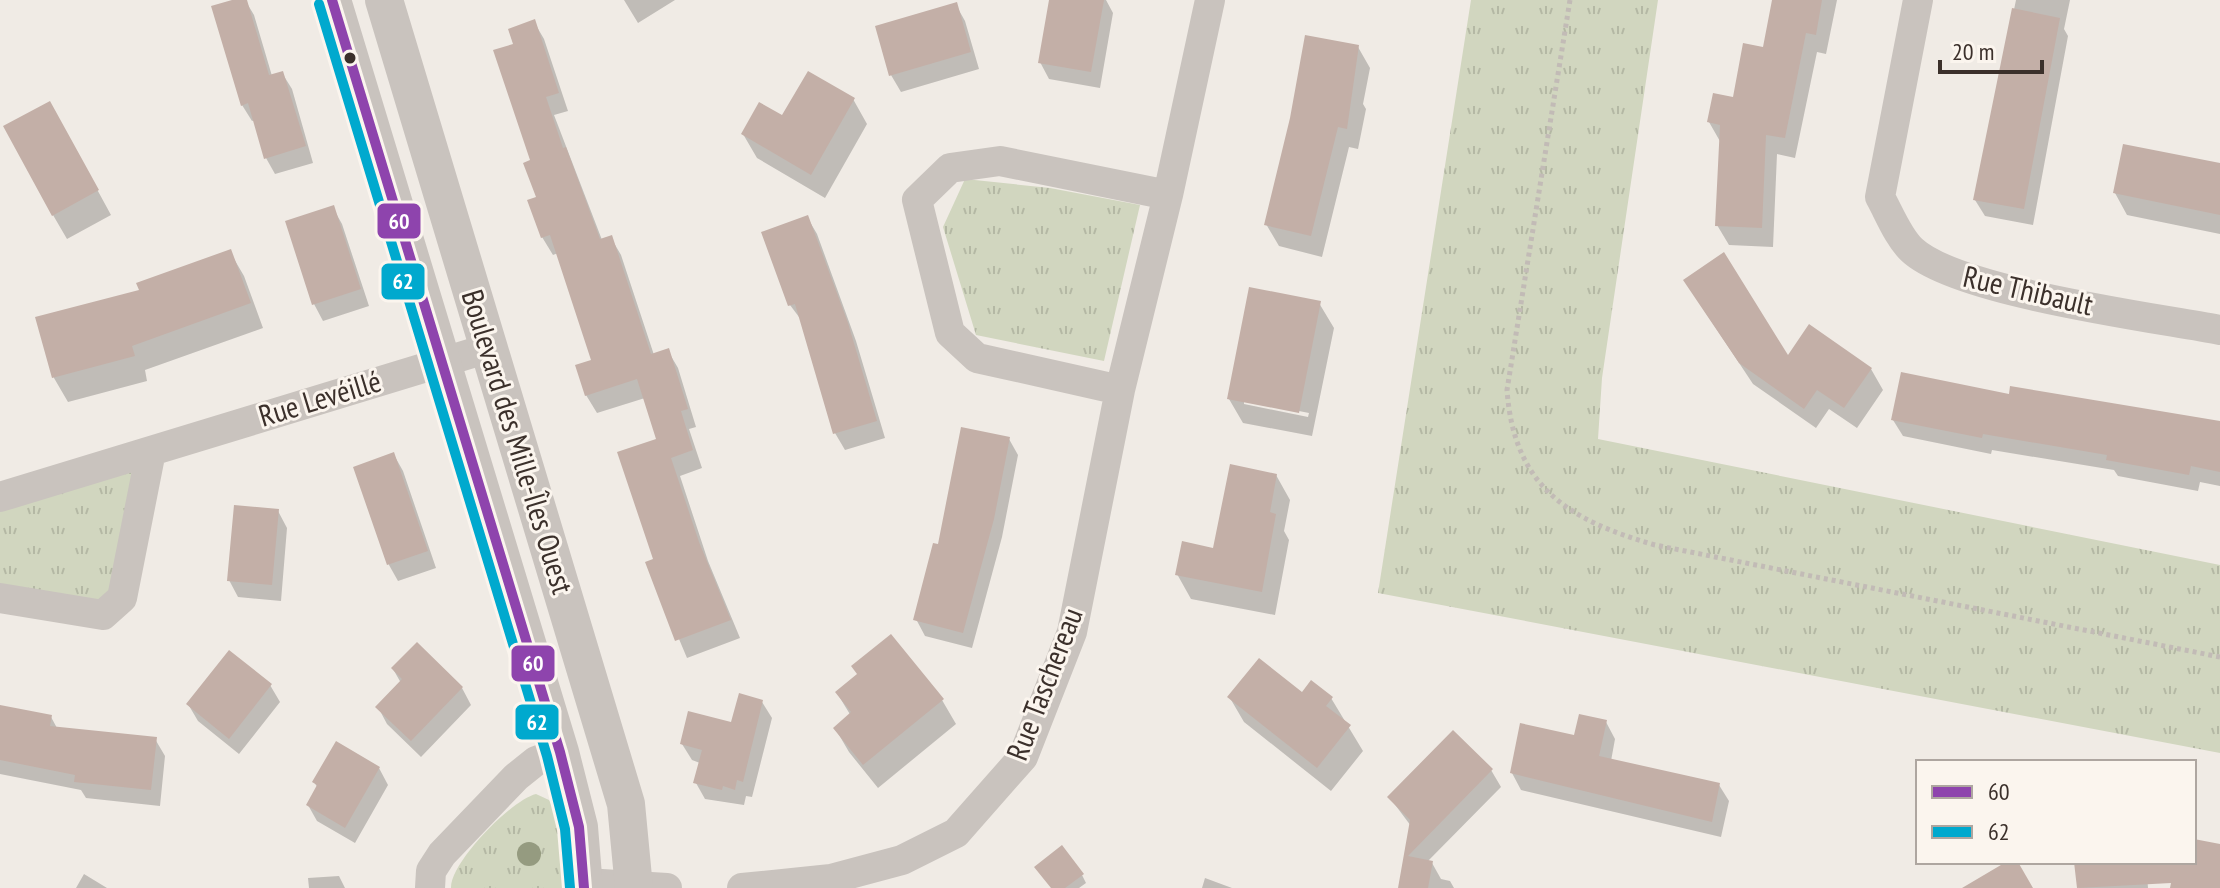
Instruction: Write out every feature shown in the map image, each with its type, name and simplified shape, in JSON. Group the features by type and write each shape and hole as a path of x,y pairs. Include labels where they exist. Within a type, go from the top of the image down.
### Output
{"street":[{"name":"Boulevard des Mille-Îles Ouest","path":"332,0 560,752 579,827 584,885"},
{"name":"Boulevard des Mille-Îles Ouest","path":"384,0 626,804 645,887"},
{"name":"Rue Taschereau","path":"742,888 831,879 902,860 956,833 1023,757 1072,632 1120,390 1168,195 1210,0"},
{"name":"Rue Thibault","path":"1918,0 1880,197 1911,249 1949,273 2060,300 2220,330"},
{"path":"1120,390 977,358 950,333 917,200 950,168 1000,161 1168,195"},
{"name":"Rue Levéillé","path":"1,494 489,348"},
{"path":"0,598 103,615 122,598 151,451"},
{"path":"430,888 431,871 442,854 516,777 536,761 560,752"},
{"path":"584,885 645,887"}],"path":[{"path":"1570,0 1507,390 1509,412 1521,453 1550,496 1587,521 1655,545 2220,657"}],"green space":[{"path":"1471,0 1658,0 1602,378 1598,439 2220,565 2220,753 1378,593"},
{"path":"965,179 1050,188 1140,205 1104,361 976,335 943,227"},
{"path":"143,460 119,594 103,608 0,592 0,505"},
{"path":"536,794 549,800 558,821 564,854 564,888 451,888 460,864 484,834 512,808"}],"building":[{"path":"232,0 247,0 269,75 283,71 306,146 264,159 248,103 241,106 211,6"},
{"path":"1049,0 1104,0 1091,72 1038,63"},
{"path":"1772,0 1822,0 1816,35 1806,33 1785,138 1766,135 1762,228 1715,226 1720,125 1707,122 1713,93 1733,97 1743,43 1763,47"},
{"path":"957,2 971,52 889,76 875,26"},
{"path":"2012,8 2060,18 2024,209 1973,200"},
{"path":"535,19 559,93 546,97 563,148 566,147 600,239 612,235 651,354 669,348 688,409 681,411 693,450 671,458 699,542 731,620 675,641 645,562 653,559 617,452 656,439 637,379 585,396 575,365 591,360 550,235 541,238 527,200 536,197 523,163 530,160 493,50 513,44 508,29"},
{"path":"1305,35 1359,45 1347,129 1338,127 1311,236 1264,225 1290,118"},
{"path":"808,71 855,98 811,175 741,134 759,102 782,115"},
{"path":"50,101 99,190 52,216 3,126"},
{"path":"2123,144 2220,163 2220,215 2113,193"},
{"path":"334,205 361,289 312,305 285,221"},
{"path":"808,215 848,323 877,421 833,434 795,304 788,306 761,232"},
{"path":"231,249 251,303 132,346 135,356 52,378 35,317 139,290 136,283"},
{"path":"1724,252 1788,355 1809,324 1872,368 1844,408 1817,390 1804,409 1739,363 1683,280"},
{"path":"1249,287 1321,301 1299,413 1227,399"},
{"path":"1901,372 2009,394 2010,386 2220,421 2220,472 2191,466 2189,475 2106,460 2107,455 1983,434 1982,438 1891,420"},
{"path":"961,427 1010,437 994,519 963,633 913,620 933,543 938,544"},
{"path":"394,452 428,551 387,565 353,467"},
{"path":"1230,464 1277,474 1270,512 1276,514 1262,592 1175,575 1182,541 1213,548"},
{"path":"234,505 279,509 272,585 227,581"},
{"path":"891,634 944,699 863,765 833,728 851,712 835,692 857,674 851,666"},
{"path":"417,642 463,687 411,741 375,707 402,679 391,668"},
{"path":"229,650 272,684 229,739 186,704"},
{"path":"1259,658 1302,692 1311,680 1333,697 1326,706 1351,725 1317,768 1227,697"},
{"path":"739,693 763,700 743,782 737,780 735,790 693,783 702,750 680,744 688,711 731,722"},
{"path":"0,705 52,715 50,726 157,737 151,790 74,782 75,775 0,760"},
{"path":"1579,714 1607,720 1599,756 1720,783 1712,822 1510,773 1520,723 1574,735"},
{"path":"1453,730 1493,769 1408,856 1433,861 1428,888 1398,888 1410,820 1387,797"},
{"path":"336,741 380,767 345,828 306,805 317,785 312,782"},
{"path":"2196,839 2220,844 2220,888 2170,888 2171,883 2077,888 2074,864 2196,864"},
{"path":"1062,845 1084,874 1065,888 1051,888 1034,867"},
{"path":"2003,864 2019,864 2033,888 1962,888"}],"transit line":[{"name":"60","path":"332,0 560,752 579,827 584,888"},
{"name":"62","path":"319,4 547,756 565,829 570,888"}]}
